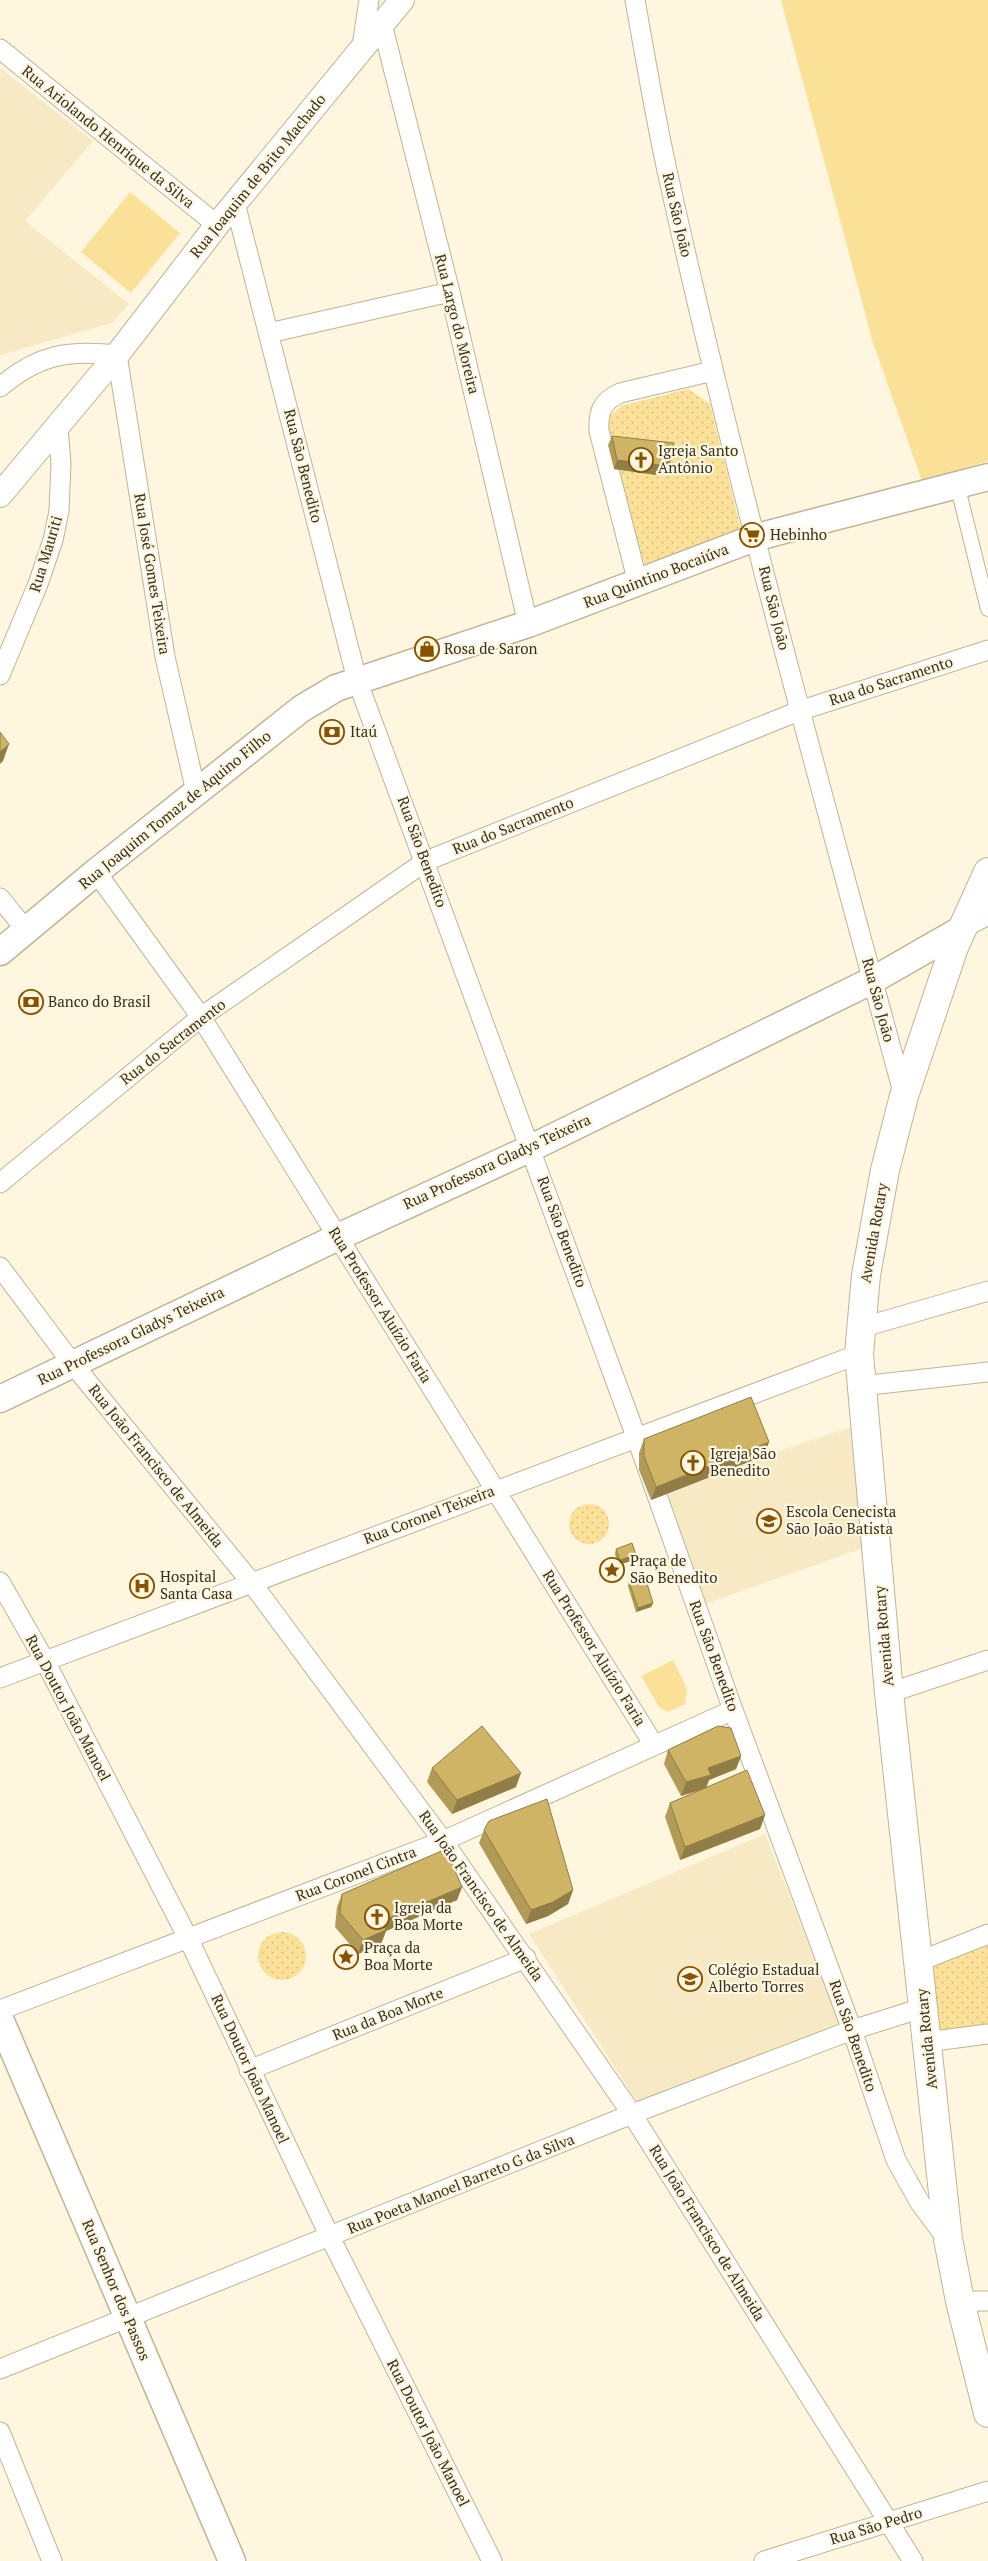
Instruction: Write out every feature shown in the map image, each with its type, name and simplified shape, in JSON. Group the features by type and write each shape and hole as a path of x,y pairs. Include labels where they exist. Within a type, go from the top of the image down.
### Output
{"main road":[{"name":"Rua Quintino Bocaiúva","path":"357,680 528,624 757,537 988,477"},
{"name":"Rua Joaquim Tomaz de Aquino Filho","path":"0,952 96,872 301,709 336,688 357,680"},
{"name":"Avenida Rotary","path":"988,872 962,928 922,1038 904,1096 885,1170 866,1275 860,1341 861,1386 889,1693 925,2007 948,2239 960,2301 988,2414"},
{"name":"Rua Professora Gladys Teixeira","path":"0,1399 338,1237 531,1148 873,980 962,928"},
{"name":"Rua Senhor dos Passos","path":"0,2019 232,2561"}],"street":[{"path":"362,46 369,0"},
{"name":"Rua Joaquim de Brito Machado","path":"0,495 117,355 217,225 362,46 402,0"},
{"name":"Rua São João","path":"634,0 669,180 713,371 757,537 799,711 904,1096"},
{"name":"Rua Largo do Moreira","path":"382,24 450,292 528,624"},
{"name":"Rua Ariolando Henrique da Silva","path":"0,49 217,225"},
{"name":"Rua São Benedito","path":"235,203 357,680 426,861 637,1439 733,1710 852,2030 896,2160 920,2203 948,2239"},
{"path":"269,333 450,292"},
{"path":"0,387 12,377 48,357 77,352 117,355"},
{"name":"Rua José Gomes Teixeira","path":"117,355 166,657 196,792"},
{"path":"638,583 599,431 598,416 608,398 620,393 713,371"},
{"name":"Rua Mauriti","path":"0,675 35,593 53,540 59,510 61,464 58,427"},
{"path":"957,484 988,609"},
{"name":"Rua do Sacramento","path":"0,1182 201,1017 426,861 799,711 988,650"},
{"name":"Rua Professor Aluízio Faria","path":"96,872 201,1017 654,1744"},
{"path":"0,898 26,930"},
{"name":"Rua Professora Gladys Teixeira","path":"962,928 988,915"},
{"name":"Rua João Francisco de Almeida","path":"0,1267 72,1363 251,1582 443,1841 526,1958 632,2114 888,2523 914,2561"},
{"name":"Rua Coronel Teixeira","path":"0,1678 495,1490 637,1439 860,1341 988,1291"},
{"path":"861,1386 988,1372"},
{"name":"Rua Doutor João Manoel","path":"0,1582 45,1661 188,1938 249,2070 330,2237 492,2561"},
{"path":"889,1693 988,1660"},
{"name":"Rua Coronel Cintra","path":"0,2010 443,1841 654,1744 733,1710"},
{"path":"920,1961 988,1934"},
{"name":"Rua da Boa Morte","path":"249,2070 526,1958"},
{"name":"Rua Poeta Manoel Barreto G da Silva","path":"0,2369 632,2114 852,2030 925,2007"},
{"path":"927,2042 988,2034"},
{"path":"960,2301 988,2301"},
{"path":"0,2432 52,2561"},
{"name":"Rua São Pedro","path":"764,2561 988,2491"}],"shaded area":[{"path":"781,0 988,0 988,461 922,481 873,343"},
{"path":"0,68 93,141 25,221 129,304 112,323 0,355"},
{"path":"130,192 180,233 131,293 81,252"},
{"path":"688,389 710,404 742,534 648,570 626,516 612,459 606,420 621,406"},
{"name":"Escola Cenecista São João Batista","path":"851,1427 863,1548 705,1604 668,1494 764,1456"},
{"path":"585,1504 593,1504 600,1507 606,1513 609,1524 606,1535 600,1541 593,1544 585,1544 578,1541 572,1535 569,1528 569,1520 572,1513 578,1507"},
{"path":"673,1660 687,1689 685,1704 668,1712 659,1707 641,1676"},
{"name":"Colégio Estadual Alberto Torres","path":"765,1834 840,2024 638,2103 529,1934"},
{"path":"277,1932 287,1932 296,1936 302,1942 305,1947 305,1965 296,1976 287,1980 277,1980 268,1976 262,1970 258,1961 258,1951 262,1942 268,1936"},
{"path":"988,1944 988,2033 929,2039 922,1969"}],"building":[{"path":"612,436 674,443 671,460 660,465 617,460"},
{"path":"0,732 9,744 0,752"},
{"name":"Igreja São Benedito","path":"751,1397 769,1442 656,1487 644,1456 644,1439"},
{"path":"632,1543 636,1555 620,1560 616,1549"},
{"path":"645,1577 653,1603 638,1608 629,1582"},
{"path":"482,1726 521,1773 457,1800 432,1768"},
{"path":"718,1726 731,1728 741,1756 708,1768 711,1775 686,1782 668,1750"},
{"path":"747,1770 765,1815 685,1847 670,1803"},
{"path":"547,1799 573,1890 553,1902 531,1910 484,1830 489,1821"},
{"name":"Igreja da Boa Morte","path":"446,1849 462,1887 382,1921 386,1930 363,1940 340,1913 342,1894"}],"place":[{"name":"Igreja Santo Antônio","path":"641,460"},
{"name":"Hebinho","path":"752,535"},
{"name":"Rosa de Saron","path":"427,649"},
{"name":"Itaú","path":"332,732"},
{"name":"Banco do Brasil","path":"31,1002"},
{"name":"Igreja São Benedito","path":"693,1463"},
{"name":"Escola Cenecista São João Batista","path":"769,1521"},
{"name":"Praça de São Benedito","path":"612,1570"},
{"name":"Hospital Santa Casa","path":"142,1586"},
{"name":"Igreja da Boa Morte","path":"377,1917"},
{"name":"Praça da Boa Morte","path":"346,1957"},
{"name":"Colégio Estadual Alberto Torres","path":"690,1979"}]}
